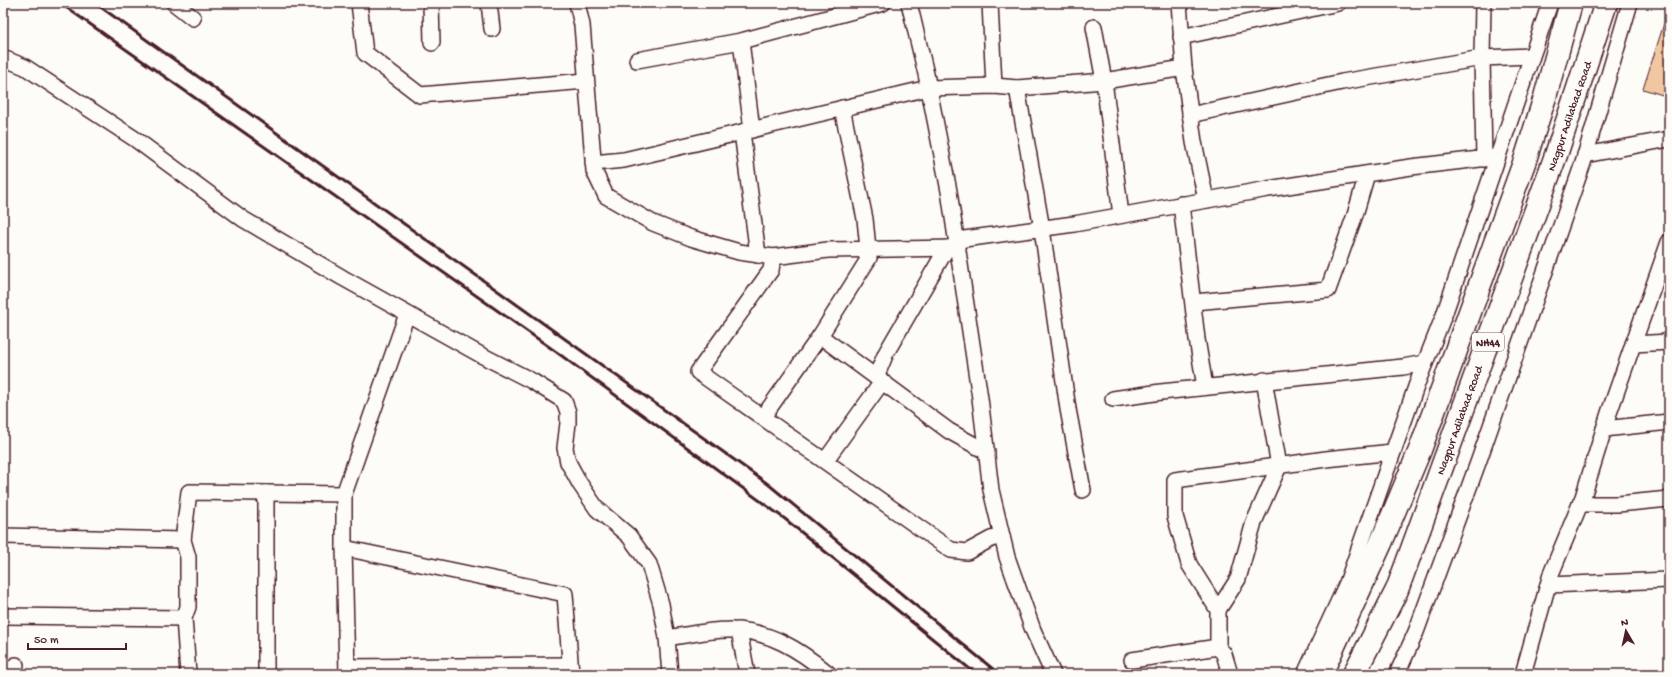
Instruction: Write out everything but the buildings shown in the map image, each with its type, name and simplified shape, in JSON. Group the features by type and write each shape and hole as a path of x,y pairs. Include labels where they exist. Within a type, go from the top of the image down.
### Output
{"highway":[{"name":"NH44","path":"1322,674 1381,543 1420,450 1525,160 1545,97 1571,3"},
{"name":"Nagpur Adilabad Road","path":"1354,674 1396,590 1556,155 1606,3"}],"street":[{"path":"174,3 193,18"},
{"path":"359,3 365,53 420,95 586,81"},
{"path":"431,3 432,43"},
{"path":"489,3 492,29"},
{"path":"577,3 582,25 594,171 606,196 653,223 690,238 739,252 773,258 828,250 954,245 1268,189 1367,174 1491,158"},
{"path":"637,60 741,41 883,3"},
{"path":"909,3 949,191 954,245 992,490 1007,557 1033,630 1052,674"},
{"path":"990,3 994,86"},
{"path":"1179,3 1184,68 1190,115 1206,200"},
{"path":"1181,37 1338,3"},
{"path":"1483,3 1482,58 1491,158"},
{"path":"1304,674 1347,583 1425,363 1444,315 1491,158 1550,3"},
{"path":"1397,674 1416,632 1474,475 1585,155 1630,3"},
{"path":"1094,27 1104,81 1121,216"},
{"path":"741,41 758,255"},
{"path":"1190,115 1342,82 1482,58 1531,56"},
{"path":"3,58 25,67 135,139 243,219 330,271 481,355 532,381 564,401 568,412 565,448 568,462 580,484 597,508 629,536 650,564 661,604 668,638 670,674"},
{"path":"593,163 624,160 928,88 994,86 1017,88 1104,81 1184,68"},
{"path":"1017,88 1042,229 1068,409 1083,490"},
{"path":"763,417 820,336 869,258 865,219 842,108"},
{"path":"1585,155 1669,139"},
{"path":"1194,302 1328,290 1355,215 1367,174"},
{"path":"1181,204 1205,387"},
{"path":"1523,674 1548,585 1580,504 1604,429 1669,242"},
{"path":"825,461 879,380 897,334 954,245"},
{"path":"773,258 771,270 698,372 951,550 967,552 991,539 1002,536"},
{"path":"344,548 565,594 570,669 347,670 344,548 344,494 407,314"},
{"path":"820,336 949,431 987,452"},
{"path":"1633,344 1669,342"},
{"path":"1113,399 1264,380 1380,370 1425,363"},
{"path":"1218,610 1238,579 1254,522 1279,466 1264,380"},
{"path":"1604,429 1669,422"},
{"path":"1230,674 1224,654 1218,647 1218,610 1189,564 1175,516 1175,480 1393,452"},
{"path":"188,674 184,618 188,607 188,557 183,540 189,492 344,494"},
{"path":"266,493 266,674"},
{"path":"1580,504 1618,504 1669,499"},
{"path":"3,536 183,540"},
{"path":"1548,585 1669,580"},
{"path":"3,616 184,618"},
{"path":"668,638 728,630 753,631 778,639 829,674"},
{"path":"739,630 747,674"},
{"path":"1132,660 1218,647"}],"railway":[{"path":"60,3 555,351 785,519 976,674"},
{"path":"95,3 768,484 999,674"}]}
